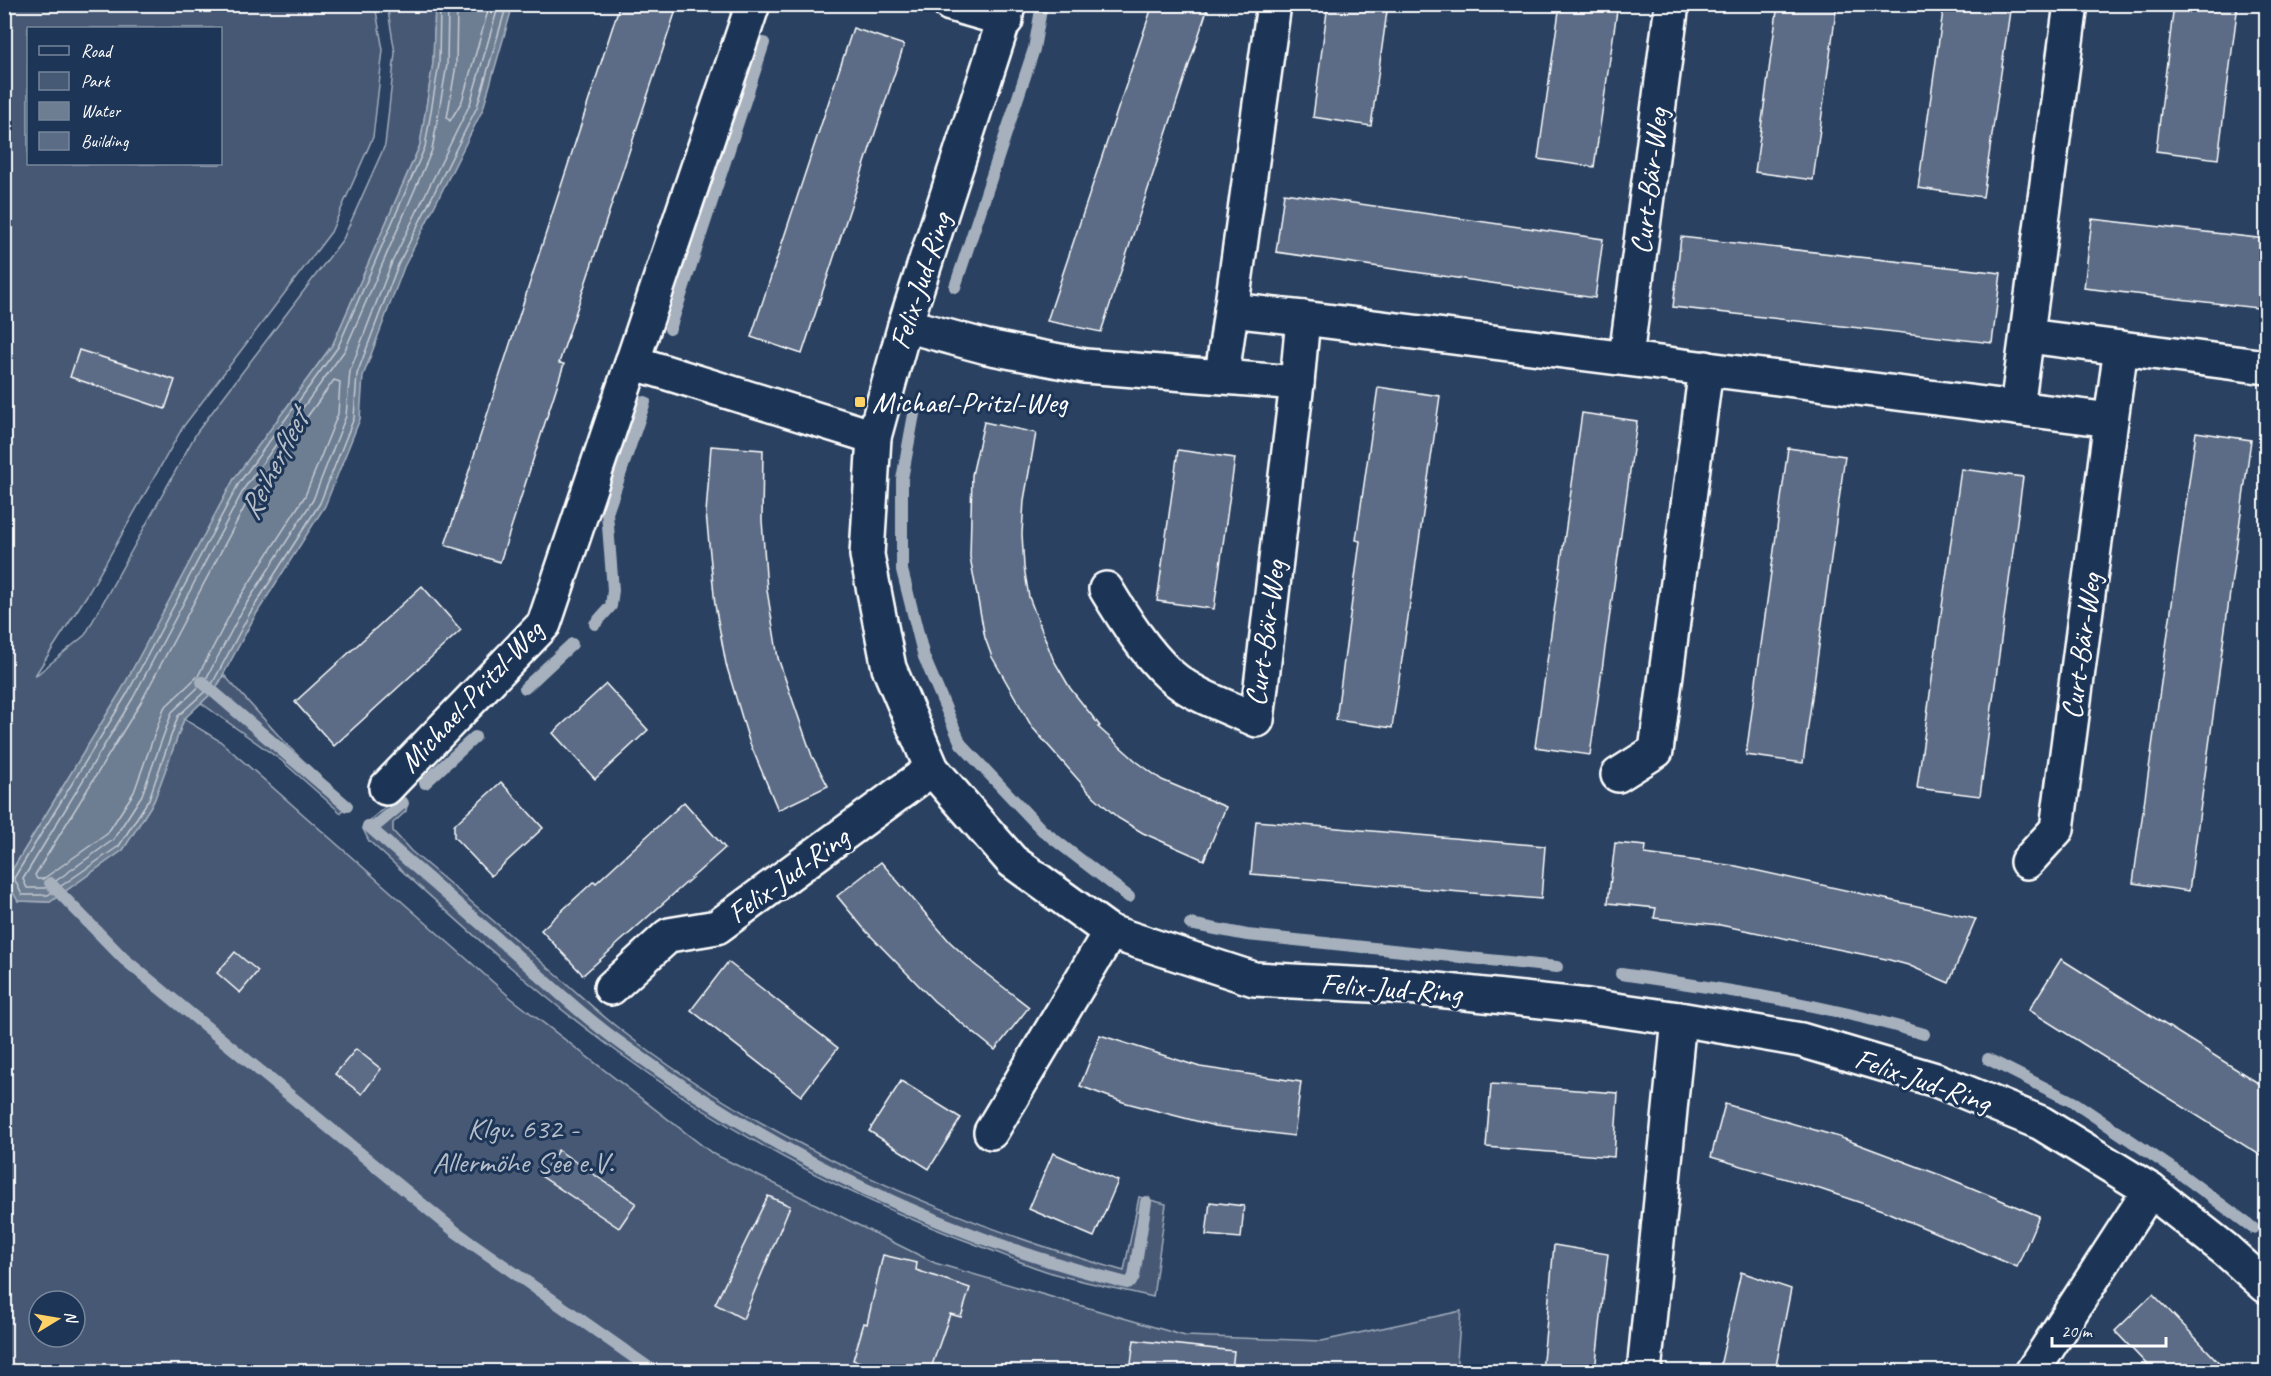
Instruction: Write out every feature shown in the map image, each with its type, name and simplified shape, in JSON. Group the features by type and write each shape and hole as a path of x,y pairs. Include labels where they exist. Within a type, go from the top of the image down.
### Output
{"street":[{"name":"Michael-Pritzl-Weg","path":"386,788 544,624 753,4"},
{"path":"950,4 1007,12"},
{"path":"1222,375 1274,4"},
{"name":"Curt-Bär-Weg","path":"1626,357 1672,4"},
{"path":"2017,408 2071,4"},
{"name":"Felix-Jud-Ring","path":"1007,12 905,325 873,436 867,555 889,668 932,769 1012,861 1110,932 1254,979 1409,987 1588,1006 1801,1040 1936,1080 2041,1123 2150,1190 2226,1250 2266,1286"},
{"path":"1231,310 1626,357 2111,420"},
{"name":"Curt-Bär-Weg","path":"1106,589 1123,618 1171,675 1206,698 1257,720 1303,318"},
{"path":"905,325 987,347 1085,366 1222,375 1297,383"},
{"path":"2028,336 2266,367"},
{"name":"Curt-Bär-Weg","path":"2027,862 2057,829 2121,348"},
{"path":"632,362 873,436"},
{"path":"1618,775 1656,752 1706,368"},
{"name":"Felix-Jud-Ring","path":"611,988 669,935 717,927 932,769"},
{"path":"991,1132 1110,932"},
{"path":"1644,1371 1679,1020"},
{"path":"2032,1371 2150,1190"}],"green space":[{"name":"Klgv. 632 - Allermöhe See e.V.","path":"5,4 375,5 383,50 373,137 331,232 183,427 89,592 34,677 85,635 197,432 343,239 385,145 395,53 387,5 435,5 433,63 420,145 333,344 234,479 121,691 6,880 18,901 50,902 123,850 154,801 184,719 220,741 511,998 712,1153 935,1263 1185,1336 1322,1341 1461,1311 1456,1372 5,1372"},
{"path":"224,675 289,747 348,803 341,813 282,761 201,703 215,690"},
{"path":"397,797 402,797 407,805 406,811 393,823 393,831 411,851 617,1027 672,1067 731,1105 794,1140 859,1173 925,1202 992,1228 1124,1271 1139,1197 1166,1204 1153,1297 1042,1270 932,1228 838,1186 793,1162 704,1111 661,1083 586,1029 522,977 369,841 362,827"}],"water":[{"name":"Reiherfleet","path":"435,5 513,5 483,109 404,267 363,376 360,419 325,506 255,616 215,690 184,719 154,801 123,850 50,902 18,901 6,880 121,691 234,479 333,344 420,145 433,63"}],"building":[{"path":"620,4 678,4 559,363 564,364 500,562 445,545"},
{"path":"1153,4 1209,4 1101,332 1047,321"},
{"path":"1328,4 1388,4 1371,126 1313,117"},
{"path":"1560,4 1618,4 1594,167 1538,159"},
{"path":"1778,4 1837,4 1813,180 1755,172"},
{"path":"1944,4 2011,4 1983,197 1918,188"},
{"path":"2174,4 2238,4 2218,159 2156,151"},
{"path":"853,28 904,45 802,354 751,337"},
{"path":"1284,193 1603,239 1595,298 1276,252"},
{"path":"2092,219 2266,239 2266,309 2084,288"},
{"path":"1681,237 2001,273 1992,343 1673,307"},
{"path":"79,350 175,380 165,409 70,377"},
{"path":"1378,387 1440,396 1392,728 1336,720 1360,541 1356,540"},
{"path":"1582,413 1637,421 1590,755 1535,747"},
{"path":"984,422 1036,433 1024,500 1022,534 1024,567 1029,597 1053,659 1070,688 1100,726 1098,727 1136,761 1162,780 1226,807 1204,860 1143,833 1118,818 1089,792 1032,727 992,657 985,638 970,557 972,475"},
{"path":"2196,432 2251,440 2189,891 2133,883"},
{"path":"711,446 763,450 762,520 767,590 778,658 812,756 828,786 778,810 749,741 726,664 715,605 706,513"},
{"path":"1788,448 1845,456 1803,763 1746,755"},
{"path":"1178,450 1235,458 1214,609 1157,601"},
{"path":"1961,469 2023,477 1980,796 1917,788"},
{"path":"422,586 461,630 334,746 295,702"},
{"path":"606,684 648,730 595,779 553,733"},
{"path":"501,782 543,828 491,876 454,837 454,825"},
{"path":"684,802 725,848 583,975 541,930"},
{"path":"1256,821 1545,846 1541,899 1251,874"},
{"path":"1615,843 1646,846 1645,854 1736,866 1976,919 1949,983 1908,965 1886,959 1720,925 1654,918 1656,908 1608,903"},
{"path":"881,862 950,942 975,965 1029,1007 995,1050 934,1001 865,930 837,896"},
{"path":"235,952 258,971 240,993 217,973"},
{"path":"2061,959 2266,1088 2266,1159 2029,1010"},
{"path":"728,962 838,1048 801,1096 691,1010"},
{"path":"1100,1035 1200,1067 1301,1082 1294,1136 1215,1126 1123,1102 1080,1086"},
{"path":"356,1049 381,1069 362,1094 335,1074"},
{"path":"901,1081 961,1118 929,1169 869,1131"},
{"path":"1491,1084 1618,1093 1614,1157 1486,1147"},
{"path":"1725,1104 1839,1137 1948,1178 2039,1216 2017,1267 1882,1210 1711,1157"},
{"path":"558,1150 636,1203 619,1228 541,1176"},
{"path":"1053,1153 1118,1181 1094,1237 1029,1209"},
{"path":"768,1196 790,1206 743,1319 715,1304"},
{"path":"1210,1202 1244,1206 1241,1238 1206,1235"},
{"path":"1554,1245 1608,1254 1595,1371 1542,1371"},
{"path":"883,1255 917,1263 916,1270 970,1288 961,1317 950,1314 930,1371 891,1371 853,1360 864,1323 867,1324"},
{"path":"1741,1272 1791,1289 1775,1371 1719,1371"},
{"path":"2153,1294 2227,1371 2153,1371 2115,1331"},
{"path":"1134,1340 1234,1351 1232,1371 1130,1371"}],"waterway":[{"path":"955,287 1034,49 1042,4"},
{"path":"670,329 764,43"},
{"path":"595,624 611,606 613,590 607,513 645,402"},
{"path":"914,414 902,479 902,570 924,657 961,744 1042,830 1129,897"},
{"path":"525,688 572,644"},
{"path":"202,682 347,806"},
{"path":"425,783 475,737"},
{"path":"372,829 403,803"},
{"path":"368,826 596,1024 626,1047 683,1087 743,1124 803,1158 866,1189 994,1242 1127,1283 1131,1282 1134,1276 1146,1202"},
{"path":"50,883 124,959 456,1232 655,1372"},
{"path":"1190,924 1247,935 1557,967"},
{"path":"1621,974 1811,1006 1924,1034"},
{"path":"1988,1059 2075,1103 2182,1175 2253,1228"}],"place":[{"name":"Michael-Pritzl-Weg","path":"860,402"}]}
